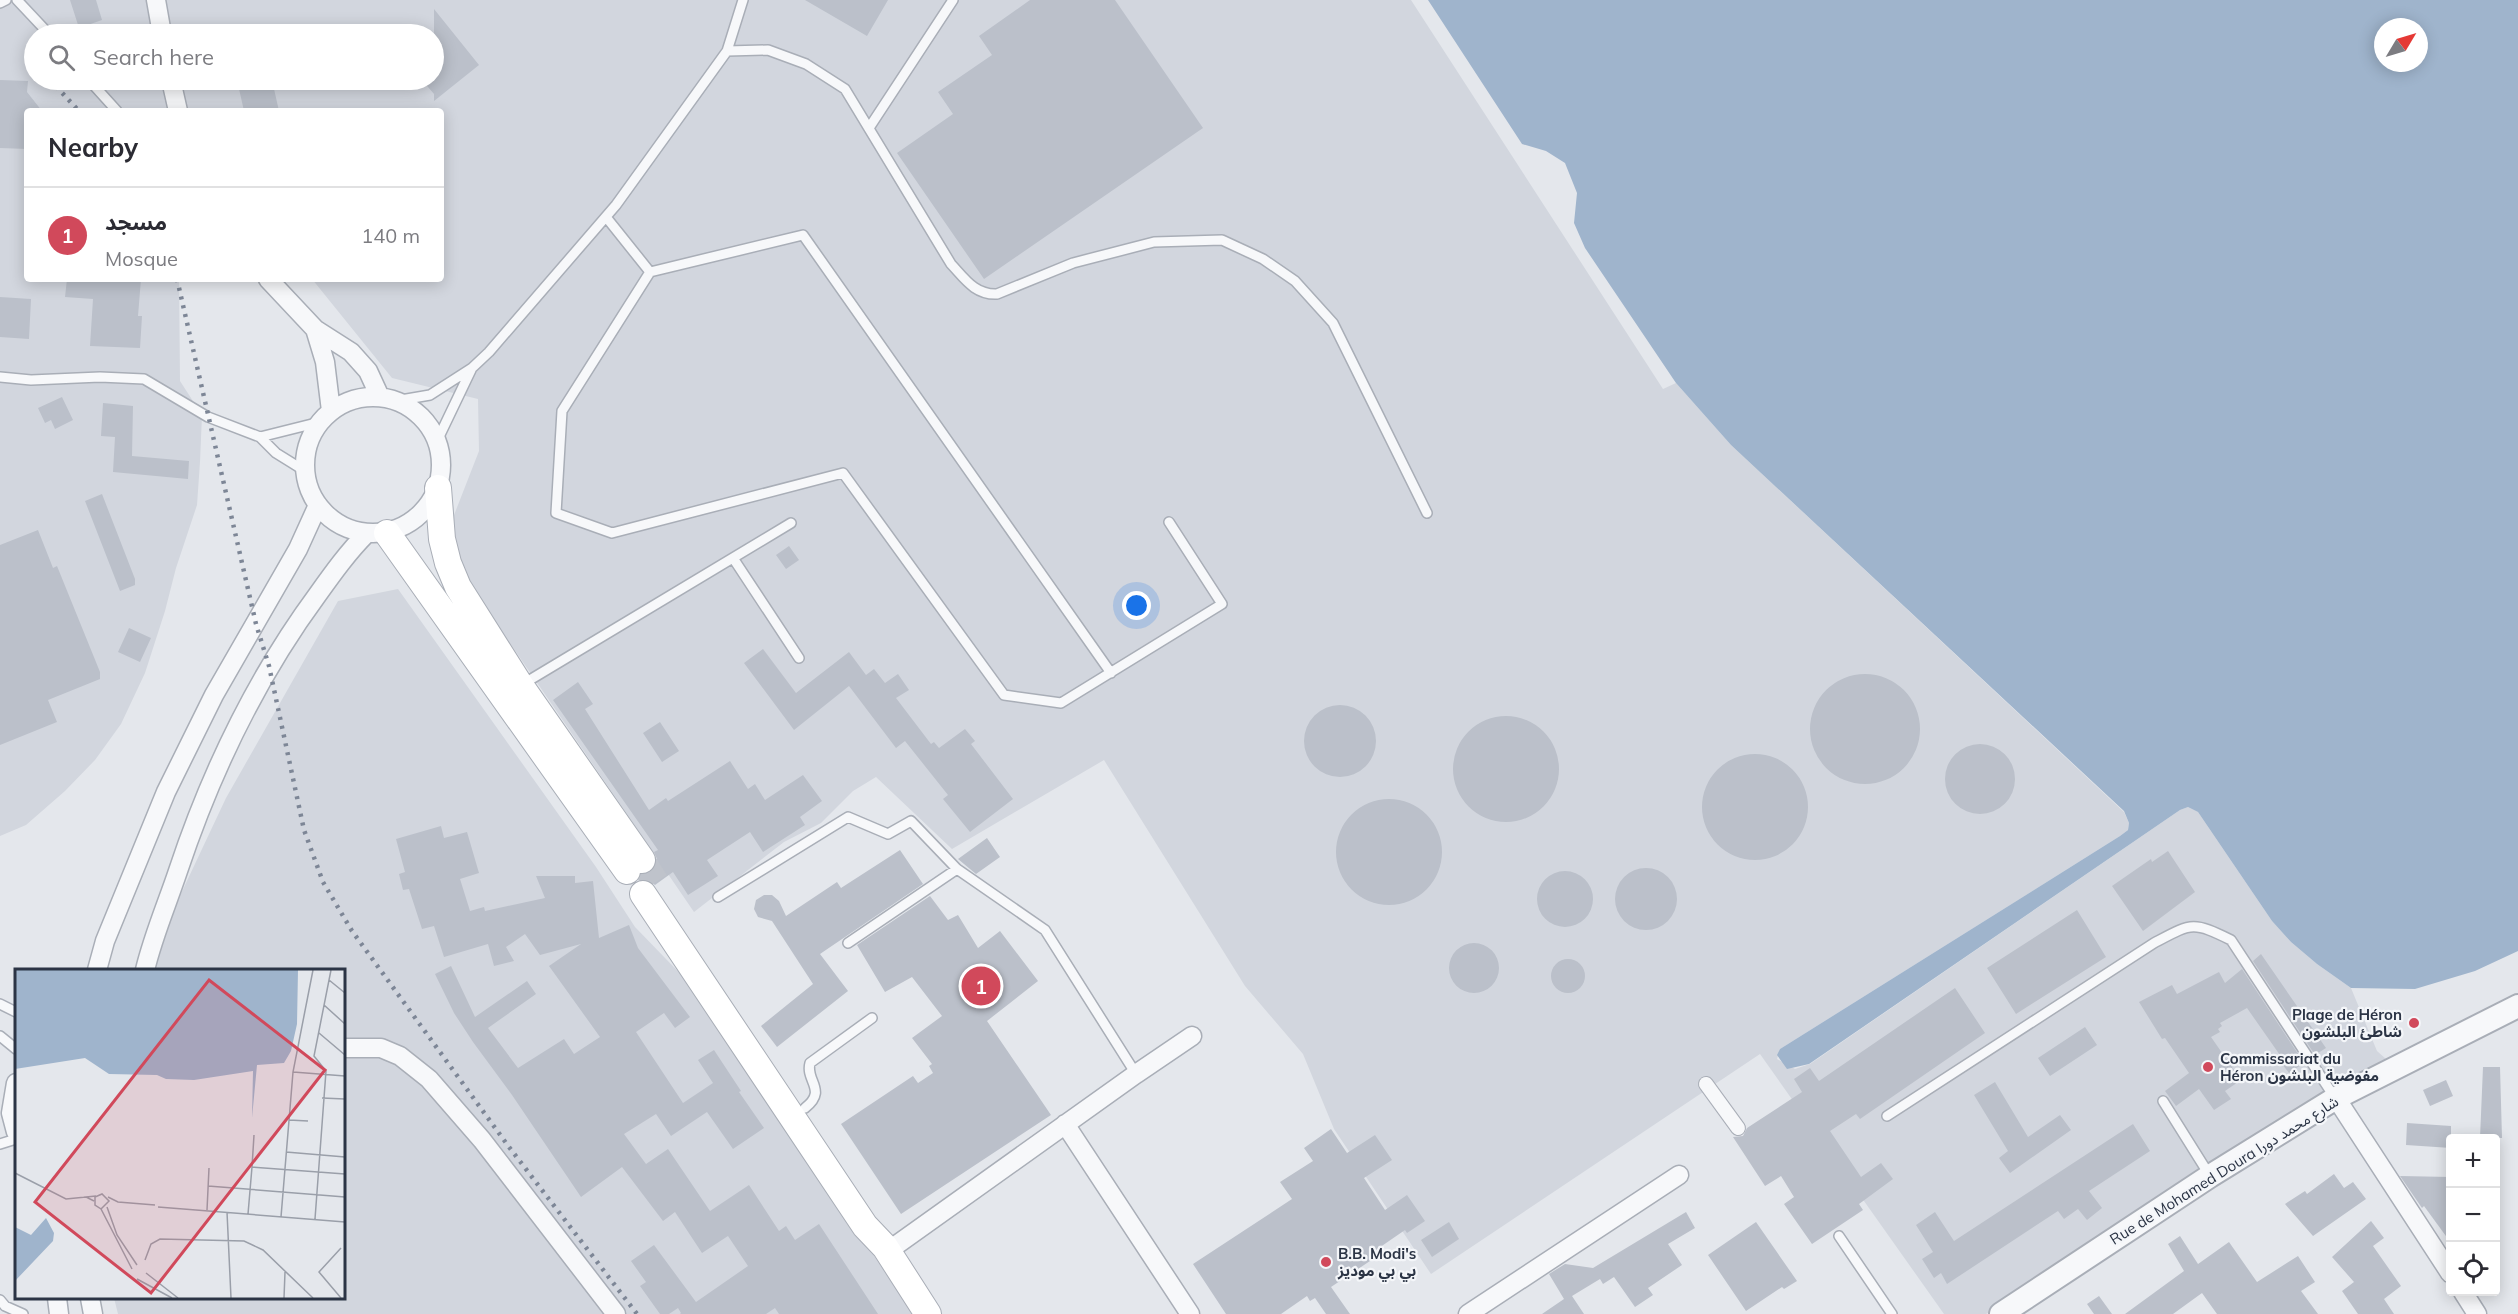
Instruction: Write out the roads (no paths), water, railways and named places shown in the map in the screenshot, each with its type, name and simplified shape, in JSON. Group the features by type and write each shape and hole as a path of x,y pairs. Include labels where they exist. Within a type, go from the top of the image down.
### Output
{"main road":[{"path":"377,533 634,866 471,609 448,563 438,513 438,488"},
{"path":"650,889 743,1029 865,1226 886,1249 928,1314"},
{"path":"743,1029 805,1108 880,1223 886,1238 886,1249"}],"street":[{"path":"156,0 160,24"},
{"path":"173,90 177,108"},
{"path":"145,969 193,825 244,711 269,666 300,617 352,548 377,533 404,527 419,517 430,504 438,488 441,465 437,441 421,416 388,399 351,352 315,329 271,282"},
{"path":"315,329 325,362 326,417"},
{"path":"377,533 348,529 331,519 318,505 305,471 306,454 311,437 326,417 354,400 388,399"},
{"path":"97,969 105,941 166,792 214,695 298,549 318,505"},
{"name":"Rue de Mohamed Doura شارع محمد دورا","path":"2001,1314 2210,1176 2336,1098 2518,1006"},
{"path":"886,1249 1192,1036"},
{"path":"345,1048 381,1048 399,1056 429,1079 483,1140 616,1314"},
{"path":"1707,1084 1738,1128"},
{"path":"15,1089 11,1113 15,1128"},
{"path":"2336,1098 2446,1265"},
{"path":"1065,1124 1190,1314"},
{"path":"1468,1314 1679,1175"},
{"path":"2466,1296 2477,1314"},
{"path":"57,1299 59,1314"},
{"path":"90,1299 93,1314"}],"lane":[{"path":"0,3 6,0"},
{"path":"17,0 40,24"},
{"path":"388,399 430,395 472,368 489,352 606,217 727,51 743,0"},
{"path":"869,128 953,0"},
{"path":"727,51 768,51 806,64 845,89 951,264 972,287 985,295 997,294 1073,263 1154,242 1222,240 1263,259 1295,281 1333,323 1427,513"},
{"path":"98,90 114,108"},
{"path":"606,217 650,272"},
{"path":"1111,673 803,235 650,272 562,411 556,513 612,533 843,473 1004,695 1061,703 1111,673 1222,604 1169,522"},
{"path":"437,441 472,368"},
{"path":"0,377 31,380 100,377 144,379 208,417 260,437 276,453 305,471"},
{"path":"260,437 326,417"},
{"path":"520,685 791,523"},
{"path":"733,558 800,658"},
{"path":"718,897 848,818 888,834 911,821 957,869 1045,930 1136,1074"},
{"path":"848,942 957,869"},
{"path":"1887,1116 2154,943 2187,925 2209,929 2231,940 2336,1098"},
{"path":"0,1004 15,1012"},
{"path":"805,1108 814,1098 816,1091 816,1084 809,1072 810,1063 872,1018"},
{"path":"0,1036 15,1048"},
{"path":"2163,1101 2210,1176"},
{"path":"0,1144 15,1139"},
{"path":"1839,1236 1892,1314"},
{"path":"0,1300 5,1306 23,1314"}],"water":[{"path":"1428,0 2518,0 2518,951 2475,971 2415,989 2351,988 2291,942 2272,921 2198,812 2188,807 2180,810 1809,1064 1787,1069 1777,1055 1780,1049 2120,836 2128,830 2129,823 2124,811 1731,445 1676,383 1585,248 1574,223 1577,193 1565,163 1546,151 1522,144"}],"tunnel":[{"path":"642,860 657,884"}],"railway":[{"path":"59,90 76,108"},
{"path":"178,282 256,624 269,666 304,830 323,882 352,931 509,1147 637,1314"}],"place":[{"name":"مسجد","path":"981,986"},
{"name":"Plage de Héron شاطئ البلشون","path":"2414,1023"},
{"name":"Commissariat du Héron مفوضية البلشون","path":"2208,1067"},
{"name":"B.B. Modi's بي بي موديز","path":"1326,1262"}]}
